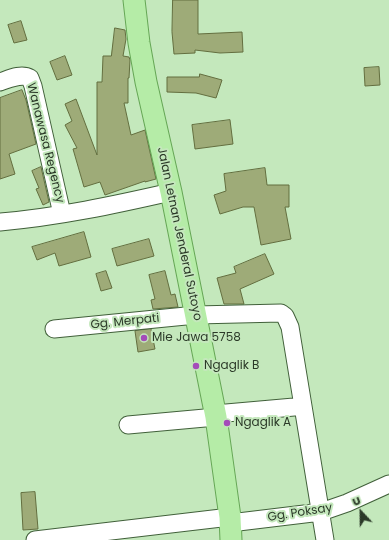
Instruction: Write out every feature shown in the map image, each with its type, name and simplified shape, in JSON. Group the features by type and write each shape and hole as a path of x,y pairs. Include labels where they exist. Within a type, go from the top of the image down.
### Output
{"main road":[{"name":"Jalan Letnan Jenderal Sutoyo","path":"134,0 144,70 171,192 215,415 230,527"}],"street":[{"name":"Wanawasa Regency","path":"0,82 20,76 30,78 62,214"},
{"name":"Wanawasa Regency","path":"0,222 109,206 171,192"},
{"name":"Gg. Merpati","path":"54,329 196,315 281,313 285,316 290,327 321,512"},
{"path":"128,425 294,407"},
{"name":"Gg. Poksay","path":"35,540 230,527 321,512 347,503 389,484"},
{"path":"321,512 325,540"}],"building":[{"path":"173,0 198,0 198,34 242,32 243,52 220,53 195,50 195,53 174,54 172,32"},
{"path":"21,21 27,40 14,43 8,25"},
{"path":"115,28 125,30 126,39 123,56 129,57 130,60 128,103 124,103 131,135 145,130 156,179 145,181 105,195 100,182 84,187 73,149 77,148 65,125 72,121 65,104 76,99 97,155 97,82 102,82 103,56 111,56"},
{"path":"65,56 72,75 57,80 50,62"},
{"path":"379,67 380,85 365,86 364,68"},
{"path":"200,74 222,80 216,98 196,93 167,92 167,77 199,77"},
{"path":"22,90 26,100 36,144 9,154 15,174 0,179 0,98"},
{"path":"230,120 233,144 195,149 192,125"},
{"path":"41,167 49,202 43,205 36,189 39,188 32,171"},
{"path":"265,168 267,185 289,185 289,207 285,207 291,239 261,245 254,207 243,207 220,214 214,195 226,191 224,174"},
{"path":"84,232 91,257 59,266 55,253 37,260 32,247"},
{"path":"149,239 154,256 117,266 112,249"},
{"path":"265,254 274,274 240,289 244,304 224,304 217,278 236,273 234,267"},
{"path":"106,271 112,288 101,291 96,274"},
{"path":"165,271 171,295 175,294 178,307 153,309 151,300 155,299 149,275"},
{"name":"Mie Jawa 5758","path":"151,329 155,349 138,352 135,331"},
{"path":"35,492 38,529 23,530 21,493"}],"place":[{"name":"Mie Jawa 5758","path":"144,338"},
{"name":"Ngaglik B","path":"196,366"},
{"name":"Ngaglik A","path":"227,423"}]}
